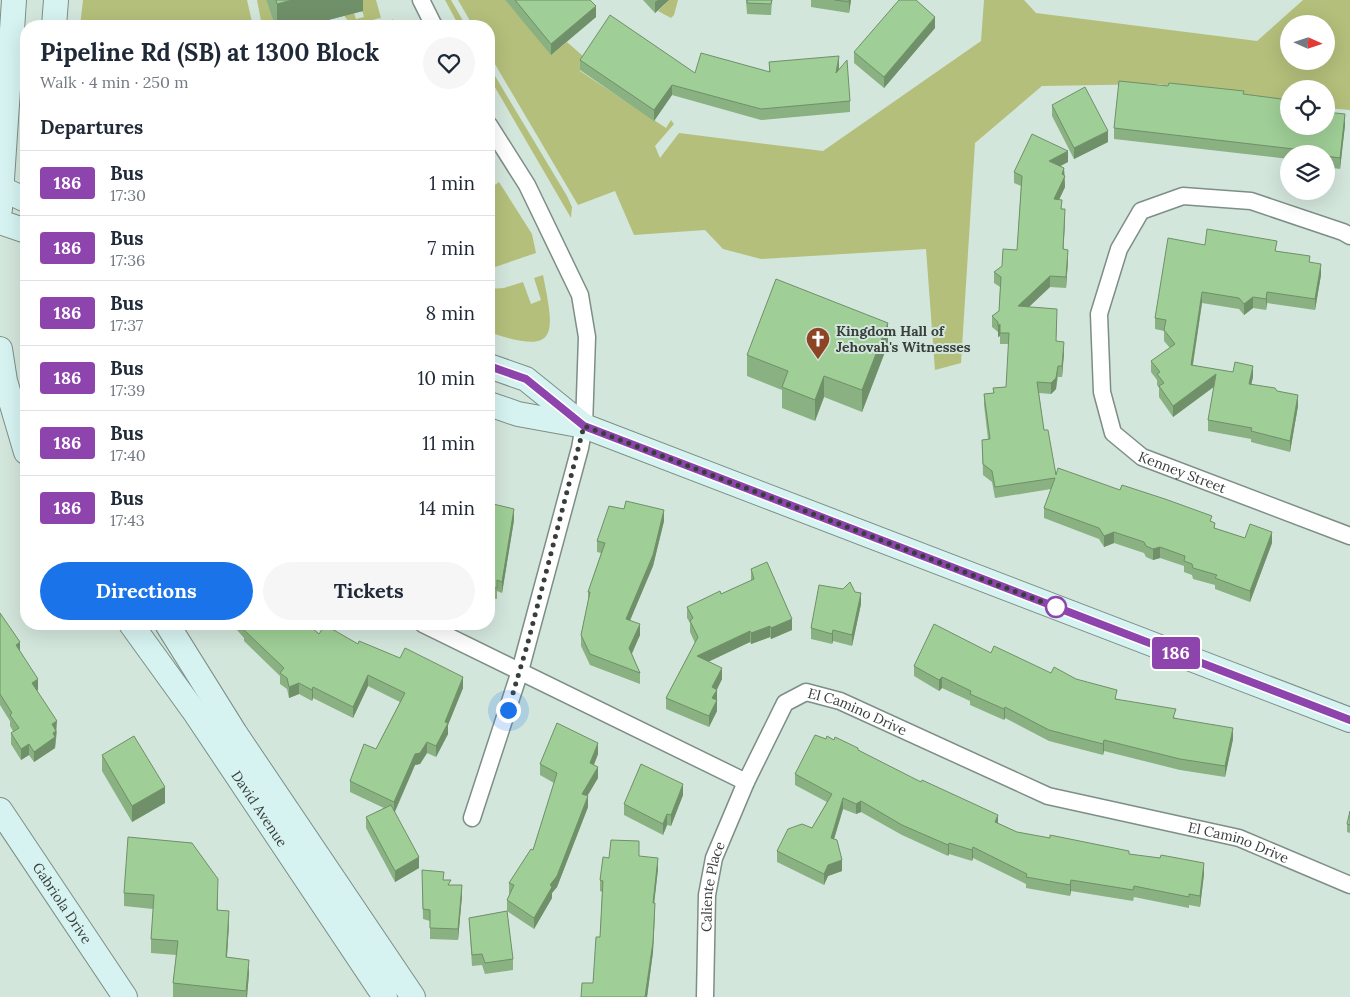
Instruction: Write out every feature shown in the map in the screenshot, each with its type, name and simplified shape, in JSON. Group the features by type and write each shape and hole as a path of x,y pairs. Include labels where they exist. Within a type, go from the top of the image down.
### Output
{"main road":[{"path":"14,0 5,75 1,196 20,199"},
{"path":"54,20 56,0"},
{"path":"0,222 20,230"},
{"path":"0,349 5,381 20,432"},
{"path":"495,368 526,379 584,426"},
{"path":"495,406 518,414 584,426 1350,720"},
{"name":"David Avenue","path":"135,630 196,714 385,997"},
{"name":"David Avenue","path":"171,630 234,733 413,997"},
{"name":"Gabriola Drive","path":"0,810 124,997"}],"street":[{"path":"422,0 431,20"},
{"path":"472,818 520,671 584,426 587,337 580,295 527,185 495,134"},
{"name":"Kenney Street","path":"1350,236 1251,201 1183,196 1141,211 1119,250 1099,314 1102,392 1113,433 1142,457 1350,536"},
{"path":"435,630 746,782"},
{"name":"El Camino Drive","path":"746,782 785,703 806,692 840,700 1048,796 1239,838 1350,885"},
{"name":"Caliente Place","path":"705,997 707,895 714,858 746,782"}],"green space":[{"path":"83,0 247,0 252,20 81,20"},
{"path":"257,0 266,0 273,20 261,20"},
{"path":"359,0 376,0 381,18 373,20 347,20 344,15 354,13 356,19 364,17"},
{"path":"445,0 451,0 463,20 456,20"},
{"path":"458,0 505,0 552,54 567,42 584,57 580,71 666,128 671,120 674,124 655,146 660,158 679,133 823,151 981,41 984,0 1024,0 1036,13 1257,41 1280,20 1280,70 1335,70 1335,15 1286,15 1303,0 1350,0 1350,110 1335,109 1335,80 1280,80 1280,104 1246,101 1159,84 1042,86 975,143 961,363 935,370 926,249 761,259 723,249 705,230 634,235 615,191 578,205 495,64 495,20 470,20"},
{"path":"669,0 678,0 674,15 671,18 658,11"},
{"path":"495,76 567,196 572,207 571,218 495,87"},
{"path":"499,182 532,234 536,253 495,267 495,185"},
{"path":"543,275 550,326 547,335 540,340 529,342 495,334 495,289 523,282 531,304 541,300 534,278"}],"building":[{"path":"276,0 292,0 277,4"},
{"path":"515,0 590,0 596,6 551,44"},
{"path":"747,0 772,0 771,4 747,3"},
{"path":"899,0 916,0 935,17 884,77 854,52"},
{"path":"610,15 695,73 701,53 770,72 769,62 839,56 836,73 847,60 850,101 761,109 672,85 654,110 580,60"},
{"path":"1119,81 1168,86 1169,83 1244,91 1243,94 1280,99 1280,135 1335,135 1335,113 1345,114 1340,158 1335,157 1335,145 1280,145 1280,147 1114,128"},
{"path":"1085,87 1108,131 1074,148 1052,105"},
{"path":"1032,134 1068,151 1049,161 1064,168 1062,174 1065,176 1054,199 1062,200 1061,209 1065,209 1063,249 1068,250 1066,277 1050,276 1018,306 1057,309 1056,341 1064,342 1062,366 1058,366 1056,378 1051,383 1037,382 1044,430 1048,430 1056,475 1058,468 1120,490 1122,485 1165,499 1212,516 1210,521 1215,523 1214,528 1245,538 1250,524 1272,532 1250,591 1215,578 1217,575 1193,568 1192,564 1184,561 1185,556 1160,547 1153,549 1146,546 1144,542 1114,532 1104,536 1099,528 1044,508 1055,478 995,487 992,471 983,464 982,440 990,439 984,394 994,393 993,388 1006,387 1009,333 1000,333 1000,324 998,326 998,322 992,316 999,311 1001,277 994,272 1002,266 1003,249 1017,250 1022,176 1014,172"},
{"path":"1207,229 1277,241 1275,251 1310,256 1309,262 1321,264 1315,299 1267,292 1266,299 1253,297 1244,304 1239,298 1202,292 1191,365 1233,372 1235,362 1253,366 1249,384 1275,388 1277,391 1298,395 1290,441 1251,431 1252,428 1208,420 1216,374 1173,406 1159,386 1164,383 1157,374 1160,372 1151,361 1175,344 1164,330 1166,320 1155,318 1168,238 1205,245"},
{"name":"Kingdom Hall of Jehovah's Witnesses","path":"776,279 888,323 862,390 824,376 815,400 782,387 788,371 747,355"},
{"path":"626,501 664,510 653,555 626,619 640,624 629,648 640,673 590,654 581,635 590,592 588,592 605,543 597,541 609,506 624,509"},
{"path":"495,504 514,509 502,582 497,580 497,588 495,588"},
{"path":"767,562 792,619 771,628 770,626 751,633 750,631 697,656 722,668 712,687 717,690 712,698 717,700 709,716 666,698 698,637 690,621 693,618 687,607 720,591 721,594 754,579 751,569"},
{"path":"850,582 855,592 861,593 852,635 833,630 832,634 811,628 819,585 843,589"},
{"path":"0,613 20,642 16,645 38,679 32,683 57,721 52,724 56,731 53,733 55,737 34,752 29,744 21,749 11,733 19,728 10,715 12,713 0,694"},
{"path":"934,624 991,653 994,646 1051,673 1054,667 1076,679 1117,690 1115,699 1176,709 1173,718 1233,728 1225,766 1180,759 1104,740 1103,744 1049,730 1005,707 1004,709 970,694 971,691 942,677 939,680 914,666"},
{"path":"244,630 314,630 319,634 322,630 334,630 358,644 359,641 400,658 405,648 463,677 445,722 448,723 436,746 427,742 420,753 415,754 394,802 350,781 364,744 376,749 405,693 368,675 353,707 313,687 312,690 299,683 289,687 287,678 280,673 284,668"},
{"path":"557,723 598,743 590,763 598,767 582,794 588,796 557,876 550,885 552,887 534,918 507,900 514,885 509,883 531,849 533,850 557,773 540,764"},
{"path":"815,735 826,739 827,736 834,740 835,737 921,782 922,780 998,815 995,822 1017,832 1050,838 1050,835 1129,851 1129,854 1160,858 1161,855 1204,863 1200,896 1189,894 1189,897 1134,886 1133,890 1071,880 1070,885 1026,877 1027,874 973,847 972,850 949,843 948,845 902,825 861,801 856,804 843,798 831,838 837,840 842,860 828,865 824,874 777,851 788,829 802,824 812,828 832,794 795,774"},
{"path":"134,736 165,787 132,806 102,755"},
{"path":"641,764 683,784 671,815 667,814 663,824 624,804"},
{"path":"391,805 419,857 395,871 366,817"},
{"path":"1350,811 1350,825 1347,824"},
{"path":"128,837 192,843 218,879 217,910 229,911 226,957 249,960 246,991 173,983 178,941 151,939 154,895 124,893"},
{"path":"611,840 639,841 639,856 658,858 653,903 655,903 653,942 645,997 581,997 582,983 593,983 596,937 600,937 603,881 600,880 603,857 609,858"},
{"path":"422,870 444,872 443,880 451,880 448,885 462,885 458,929 430,928 430,910 423,909"},
{"path":"507,911 513,959 485,963 482,954 472,955 469,918"}],"bus line":[{"name":"186","path":"495,368 526,379 584,426 1350,720"}],"place":[{"name":"Kingdom Hall of Jehovah's Witnesses","path":"818,360"}],"route":[{"path":"508,710 580,448 584,426 1058,608 1056,607"}]}
